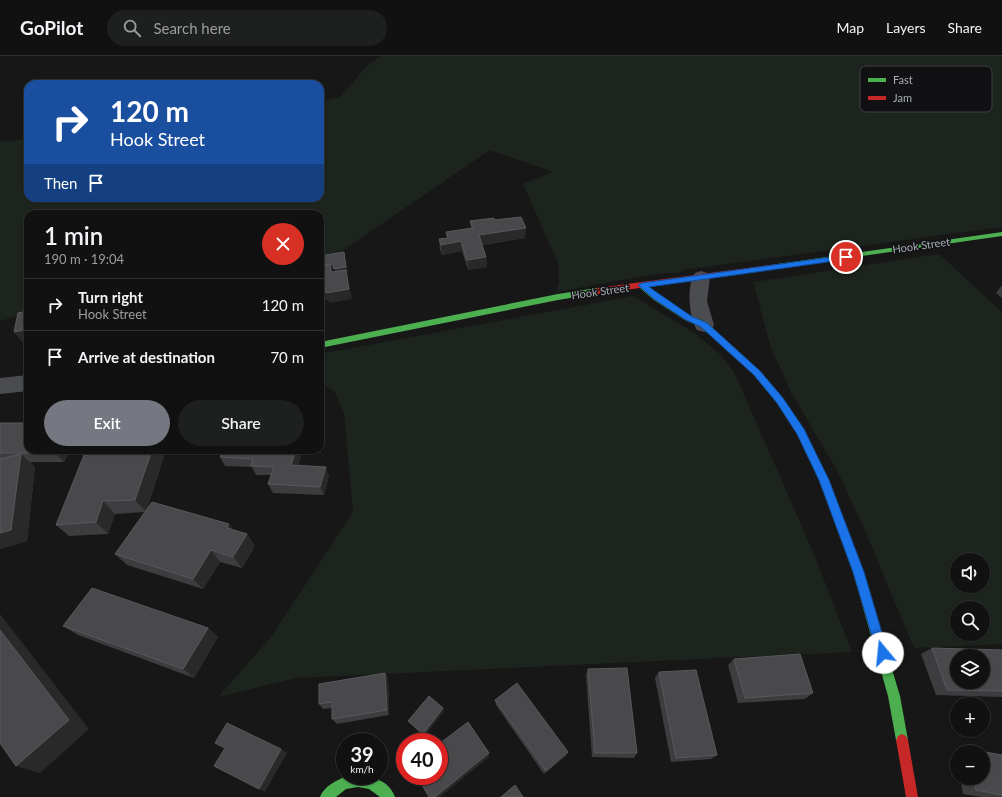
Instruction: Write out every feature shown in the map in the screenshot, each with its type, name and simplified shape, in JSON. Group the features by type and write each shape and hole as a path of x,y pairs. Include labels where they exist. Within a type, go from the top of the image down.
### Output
{"street":[{"name":"Hook Street","path":"324,344 558,297 1002,234"},
{"path":"701,277 698,301 704,325"},
{"path":"642,285 657,298 688,318 704,325 757,373 780,401 800,432 824,480 858,572 894,696 912,797"},
{"path":"0,386 24,383"},
{"path":"326,797 331,790 344,782 358,780 372,782 383,789 389,797"}],"shaded area":[{"path":"381,56 1002,56 1002,227 683,270 679,273 655,274 556,292 559,280 558,263 523,184 553,172 490,150 339,253 324,258 324,210 24,210 24,314 0,321 0,141 8,142 24,138 24,202 324,202 324,101 341,96 366,67"},
{"path":"939,254 1002,312 1002,644 914,648 866,533 838,472 791,392 771,348 753,282"},
{"path":"633,296 695,333 721,355 735,374 814,554 852,652 296,678 218,697 271,637 353,512 344,413 336,394 324,384 324,353"}],"building":[{"path":"521,217 526,228 479,235 486,257 467,260 461,241 441,245 439,239 448,238 446,232 473,228 470,221"},
{"path":"344,252 346,267 334,269 333,264 324,265 324,255"},
{"path":"330,264 331,272 346,270 349,289 326,293 324,289 324,265"},
{"path":"24,312 24,330 14,332 18,313"},
{"path":"0,423 24,423 24,453 0,453"},
{"path":"21,454 11,530 0,533 0,459"},
{"path":"151,454 135,500 103,501 96,522 56,525 84,455"},
{"path":"221,454 295,454 291,465 326,467 320,487 268,484 274,467 251,466 253,459 220,457"},
{"path":"152,502 229,524 227,528 247,534 233,557 211,550 193,579 115,554"},
{"path":"92,588 208,628 183,669 63,626"},
{"path":"0,630 69,720 16,766 0,743"},
{"path":"932,648 967,649 950,649 950,689 990,689 990,650 1002,650 1002,691 947,690"},
{"path":"800,654 813,693 745,698 734,659"},
{"path":"627,668 637,753 595,753 588,669"},
{"path":"696,670 717,755 676,758 659,672"},
{"path":"385,673 387,710 332,719 332,702 319,704 319,684"},
{"path":"517,683 568,752 546,771 495,700"},
{"path":"429,696 443,708 424,733 408,721"},
{"path":"468,722 489,753 435,797 429,797 422,785 448,785 448,737"},
{"path":"227,723 281,749 259,789 214,766 225,748 215,743"},
{"path":"990,753 1002,755 1002,795 976,790 975,785 990,785"},
{"path":"515,785 523,797 501,797"}],"traffic: fast":[{"path":"778,266 1002,234"},
{"path":"642,285 657,298 688,318 704,325 757,373 780,401 800,432 824,480 858,572 894,696 902,740"},
{"path":"324,344 558,297 597,291"},
{"path":"326,797 342,784 358,780 374,784 389,797"}],"traffic: jam":[{"path":"597,291 778,266"},
{"path":"902,740 912,797"}],"route":[{"path":"846,257 642,285 657,298 688,318 704,325 757,373 780,401 800,432 824,480 858,572 883,653"}]}
